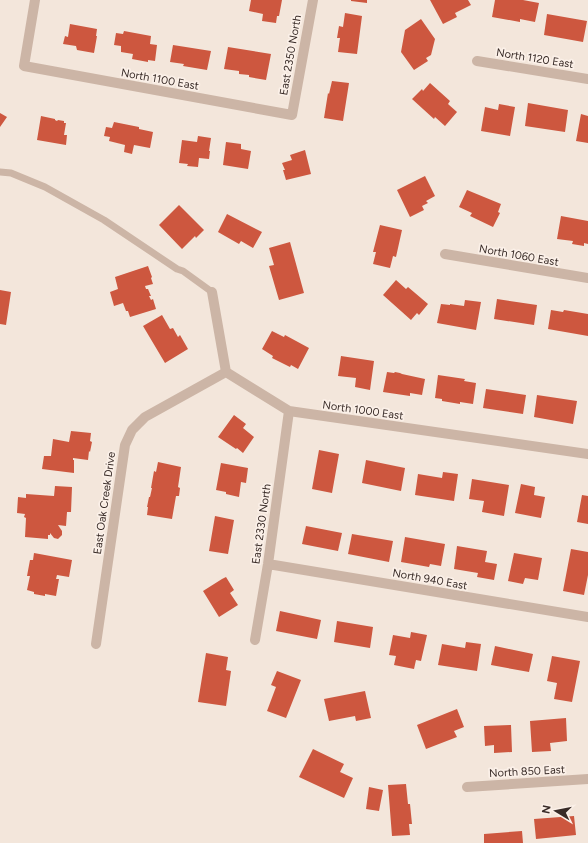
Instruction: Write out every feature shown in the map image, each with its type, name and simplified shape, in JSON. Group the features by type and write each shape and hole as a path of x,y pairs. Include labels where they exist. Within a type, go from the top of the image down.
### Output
{"street":[{"name":"North 1100 East","path":"35,0 24,66 292,115"},
{"name":"East 2350 North","path":"292,115 313,0"},
{"name":"North 1120 East","path":"477,60 588,79"},
{"name":"North 1060 East","path":"445,254 588,278"},
{"path":"212,292 226,372"},
{"name":"North 1000 East","path":"226,372 289,412 588,454"},
{"name":"East Oak Creek Drive","path":"96,644 125,445 132,430 145,417 226,372"},
{"name":"East 2330 North","path":"255,640 268,564 289,412"},
{"name":"North 940 East","path":"268,564 588,617"},
{"name":"North 850 East","path":"467,787 588,779"}],"lane":[{"path":"0,172 11,173 45,187 104,220 177,269 183,271 212,292"}],"building":[{"path":"251,0 282,0 276,23 262,21 263,14 249,11"},
{"path":"367,0 367,3 351,1"},
{"path":"430,0 468,0 471,5 455,13 457,17 443,24"},
{"path":"495,0 523,0 539,3 535,22 520,19 520,22 492,17"},
{"path":"345,13 362,16 357,54 338,52 340,38 337,38 339,26 343,27"},
{"path":"547,14 587,21 583,42 544,35"},
{"path":"421,19 435,39 431,55 426,58 428,61 414,70 401,52 405,30"},
{"path":"70,24 97,29 94,53 77,50 76,46 63,44 65,36 68,37"},
{"path":"124,31 151,36 150,44 157,45 155,61 148,60 148,62 132,59 133,54 121,52 121,46 114,45 116,33 123,34"},
{"path":"173,45 211,51 207,70 170,62"},
{"path":"228,47 271,54 266,80 239,74 239,71 224,69"},
{"path":"332,81 349,83 343,121 324,118 328,93 329,94"},
{"path":"430,83 450,101 448,104 457,112 445,126 435,117 434,119 412,99 422,89 423,91"},
{"path":"528,103 568,110 565,132 525,126"},
{"path":"499,104 515,107 510,136 481,131 485,107 498,110"},
{"path":"0,113 7,117 0,127"},
{"path":"581,114 588,116 588,143 576,141"},
{"path":"41,116 55,119 57,121 64,121 64,123 66,123 64,135 67,135 66,145 37,140"},
{"path":"114,122 139,127 139,129 153,132 150,148 134,145 132,154 124,152 125,145 109,141 110,137 104,136 106,127 112,128"},
{"path":"198,136 211,138 209,159 199,158 198,167 187,166 188,164 179,163 182,140 197,142"},
{"path":"226,142 241,144 241,149 251,151 248,169 223,165"},
{"path":"305,150 311,174 286,180 283,170 285,170 282,163 292,160 290,155"},
{"path":"425,176 435,196 426,201 428,203 422,206 424,210 410,217 397,190"},
{"path":"467,190 501,204 498,212 500,213 493,227 470,216 472,213 459,207"},
{"path":"179,205 204,230 196,238 195,236 182,249 159,225"},
{"path":"227,214 262,232 253,248 241,241 239,244 218,232"},
{"path":"561,216 588,221 588,244 584,243 584,246 572,244 573,241 557,239"},
{"path":"380,225 402,230 396,257 393,256 390,268 373,264 376,252 373,252"},
{"path":"290,242 304,293 279,300 269,266 274,265 269,248"},
{"path":"148,266 153,284 145,286 151,296 149,296 151,300 153,299 156,309 130,317 123,303 114,306 110,292 118,289 115,277"},
{"path":"396,280 406,289 408,287 428,304 419,315 417,313 411,320 383,295"},
{"path":"0,290 11,292 6,325 0,324"},
{"path":"497,299 537,305 534,325 494,319"},
{"path":"465,300 481,302 476,330 437,323 441,304 464,306"},
{"path":"551,310 563,312 564,310 588,314 588,336 548,329"},
{"path":"162,315 170,329 173,328 178,337 180,335 188,349 165,363 143,326"},
{"path":"272,331 284,337 285,335 309,348 298,369 291,365 290,367 272,358 273,356 262,349"},
{"path":"341,356 374,361 370,390 355,387 356,378 338,376"},
{"path":"387,372 395,372 425,379 422,395 410,393 410,396 383,392"},
{"path":"438,375 465,379 464,381 476,383 473,404 460,402 460,404 442,401 442,399 435,398"},
{"path":"486,389 526,395 523,414 483,408"},
{"path":"537,395 577,401 573,424 534,417"},
{"path":"234,415 246,424 243,428 254,437 243,453 218,437"},
{"path":"71,431 91,433 90,441 92,442 88,460 73,458 74,473 42,469 44,456 51,456 53,439 69,442"},
{"path":"319,450 339,454 332,493 312,489"},
{"path":"366,460 405,468 401,491 362,483"},
{"path":"158,462 181,467 178,487 180,488 179,496 176,496 172,519 147,515 147,507 152,488 154,471 156,472"},
{"path":"221,463 248,468 246,483 241,482 239,497 216,490"},
{"path":"443,472 458,474 454,501 415,495 418,474 442,478"},
{"path":"472,479 509,485 504,516 482,512 484,501 469,499"},
{"path":"521,484 535,487 534,495 545,497 541,518 515,513"},
{"path":"55,486 72,487 71,512 67,512 66,526 58,525 62,531 62,535 58,539 54,538 50,533 50,535 48,535 48,539 25,537 26,518 24,517 25,514 17,513 18,497 26,498 26,494 54,496"},
{"path":"582,495 588,496 588,524 577,522"},
{"path":"215,516 234,520 228,554 209,551"},
{"path":"306,526 342,533 338,551 302,544"},
{"path":"352,534 393,541 389,562 348,554"},
{"path":"405,537 445,544 441,566 430,564 429,567 401,562"},
{"path":"457,546 487,551 485,562 497,564 494,580 477,577 478,573 454,569"},
{"path":"571,549 588,552 588,575 584,595 563,591"},
{"path":"34,553 72,560 69,577 57,575 56,579 59,579 56,596 34,594 34,592 27,590 30,576 27,576 30,560 33,560"},
{"path":"514,553 542,558 538,580 525,578 523,584 508,581"},
{"path":"226,577 234,590 230,593 238,605 219,617 203,591"},
{"path":"280,611 321,620 317,639 276,631"},
{"path":"337,621 373,627 370,648 334,642"},
{"path":"411,632 427,635 421,661 416,660 414,669 394,665 396,656 389,655 393,635 410,638"},
{"path":"466,642 481,644 477,671 438,665 442,644 465,648"},
{"path":"495,646 533,654 529,672 491,665"},
{"path":"206,653 228,657 226,670 231,671 226,706 198,702"},
{"path":"552,656 580,661 572,702 554,699 557,683 547,681"},
{"path":"277,671 301,680 286,718 267,711 276,687 271,685"},
{"path":"365,691 371,718 356,721 355,716 329,721 324,699"},
{"path":"457,709 464,727 454,731 457,737 426,749 417,725"},
{"path":"566,718 567,741 550,743 551,751 532,752 530,721"},
{"path":"511,725 512,752 494,753 494,745 485,746 484,726"},
{"path":"313,749 344,764 340,772 353,778 344,798 299,777"},
{"path":"406,784 412,824 409,824 410,835 392,836 388,785"},
{"path":"369,787 383,790 379,811 366,809"},
{"path":"574,816 576,835 536,839 534,819"},
{"path":"522,831 523,843 484,843 484,834"}]}
